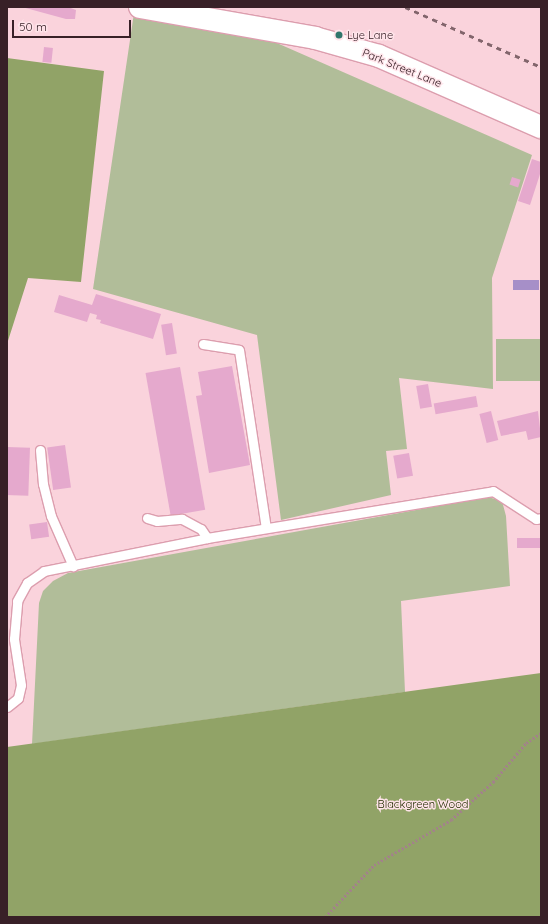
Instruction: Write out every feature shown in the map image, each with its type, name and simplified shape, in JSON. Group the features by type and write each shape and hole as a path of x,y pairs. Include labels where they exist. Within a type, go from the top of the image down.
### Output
{"street":[{"name":"Park Street Lane","path":"140,7 315,38 378,56 541,127"}],"lane":[{"path":"203,344 239,350 266,528"},
{"path":"40,450 43,484 51,516 73,566"},
{"path":"7,707 18,698 20,685 14,639 17,602 27,583 44,572 207,538 493,491 536,519 541,518"},
{"path":"147,518 157,521 182,519 201,529 207,538"}],"path":[{"path":"325,917 374,865 451,820 493,782 526,743 541,733"}],"green space":[{"path":"134,13 270,40 532,155 492,278 493,389 399,378 407,449 386,451 391,495 281,520 257,335 93,289"},
{"path":"7,58 104,71 81,282 28,278 7,344"},
{"path":"496,339 541,339 541,381 496,381"},
{"path":"488,497 502,501 506,516 510,586 401,601 405,692 32,744 39,603 43,591 53,581 68,573"},
{"name":"Blackgreen Wood","path":"541,673 541,917 7,917 7,747"}],"shaded area":[{"path":"513,280 539,280 539,290 513,290"}],"building":[{"path":"22,7 68,7 76,10 75,19 66,19"},
{"path":"44,47 53,48 51,63 42,62"},
{"path":"532,159 541,162 541,171 530,205 518,201"},
{"path":"512,177 521,180 518,187 510,185"},
{"path":"96,294 161,314 153,339 100,323 101,320 96,319 97,315 90,313 87,322 54,312 59,295 92,305"},
{"path":"172,323 177,354 166,355 161,325"},
{"path":"232,366 250,465 209,473 196,396 202,395 198,372"},
{"path":"180,367 205,510 171,516 146,373"},
{"path":"428,384 432,407 420,409 416,386"},
{"path":"476,396 478,407 436,414 434,403"},
{"path":"491,411 498,440 487,443 479,414"},
{"path":"538,411 541,437 528,440 526,431 501,436 497,421"},
{"path":"65,445 71,488 53,490 47,448"},
{"path":"7,447 30,448 28,496 7,495"},
{"path":"409,453 413,476 397,478 393,456"},
{"path":"47,522 49,537 31,539 29,525"},
{"path":"517,538 541,538 541,548 517,548"}],"railway":[{"path":"405,7 541,67"}],"place":[{"name":"Lye Lane","path":"339,35"}]}
